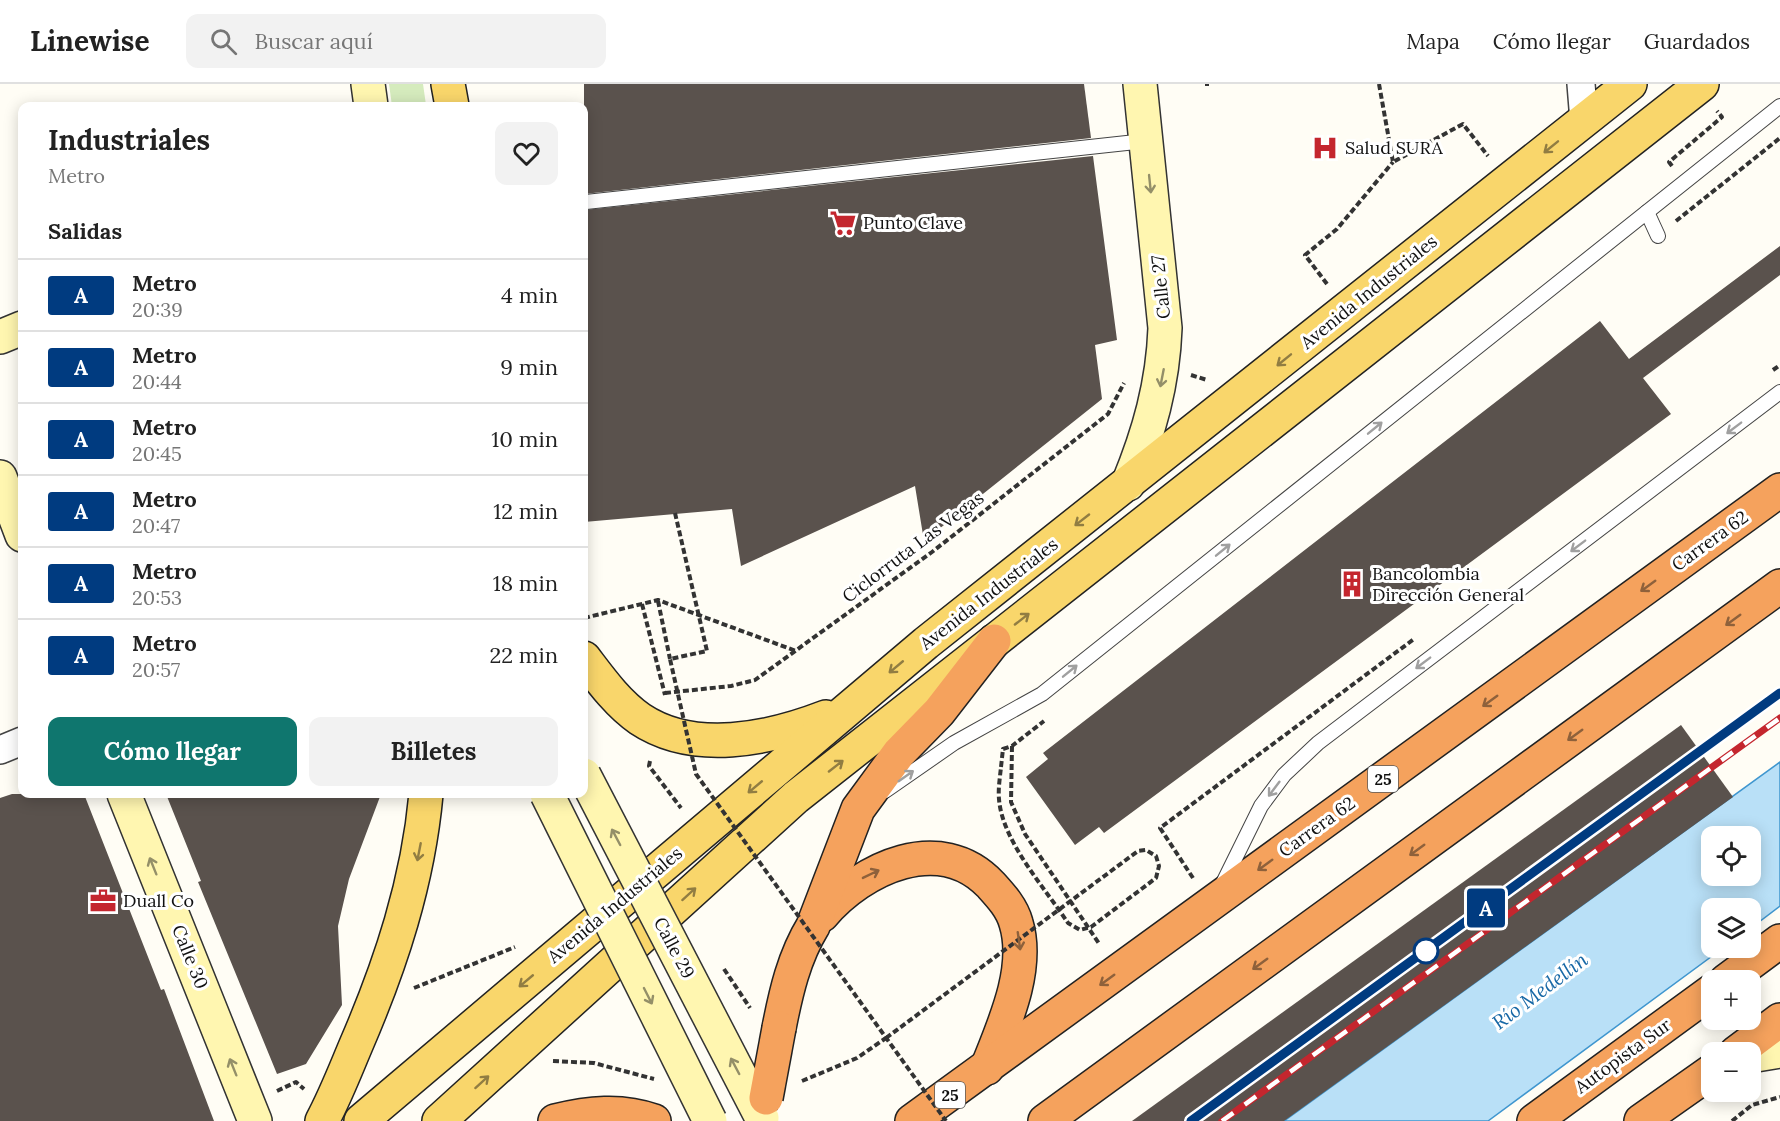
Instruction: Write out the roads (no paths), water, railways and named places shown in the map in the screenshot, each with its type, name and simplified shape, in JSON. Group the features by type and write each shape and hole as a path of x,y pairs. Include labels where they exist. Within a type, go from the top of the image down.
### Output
{"highway":[{"name":"Carrera 62","path":"912,1121 1780,490"},
{"path":"1045,1121 1780,586"},
{"path":"813,926 858,809 899,753 939,712 994,641"},
{"path":"764,1112 779,1028 792,973 802,943 838,896 860,879 889,865 920,858 947,859 981,874 1004,899 1016,922 1020,954 1005,1024 987,1068"},
{"path":"1741,970 1780,941"},
{"name":"Autopista Sur","path":"1534,1121 1701,999"},
{"path":"1751,1042 1780,1020"},
{"path":"1641,1121 1701,1079"},
{"path":"555,1121 593,1113 635,1114 654,1121"}],"main road":[{"path":"448,84 450,102"},
{"name":"Avenida Industriales","path":"362,1121 926,643 1630,84"},
{"path":"439,1121 796,796 1702,84"},
{"path":"588,663 610,692 637,717 671,735 716,740 760,737 795,729 847,708"},
{"path":"322,1121 364,1027 410,900 422,836 426,798"}],"street":[{"path":"368,84 370,102"},
{"name":"Calle 27","path":"1128,484 1148,434 1164,367 1165,328 1140,84"},
{"path":"1581,84 1584,121"},
{"path":"0,337 18,330"},
{"path":"0,477 18,524"},
{"path":"0,750 18,743"},
{"name":"Calle 29","path":"588,782 764,1112"},
{"name":"Calle 30","path":"126,798 255,1121"},
{"path":"549,798 710,1121"},
{"path":"1761,1054 1780,1051"}],"lane":[{"path":"858,809 954,743 1041,694 1780,106"},
{"path":"588,202 1145,141"},
{"path":"1647,212 1658,236"},
{"path":"1213,903 1261,806 1284,775 1318,743 1780,392"}],"water":[{"name":"Río Medellín","path":"1780,762 1780,906 1761,920 1761,898 1701,898 1701,958 1709,958 1488,1121 1284,1121"}],"railway":[{"path":"1191,1121 1780,693"},
{"path":"1222,1121 1780,718"}],"metro line":[{"name":"A","path":"1191,1121 1780,693"}],"place":[{"name":"Salud SURA","path":"1325,148"},
{"name":"Punto Clave","path":"843,223"},
{"name":"Bancolombia Dirección General","path":"1352,584"},
{"name":"Duall Co","path":"103,901"}]}
